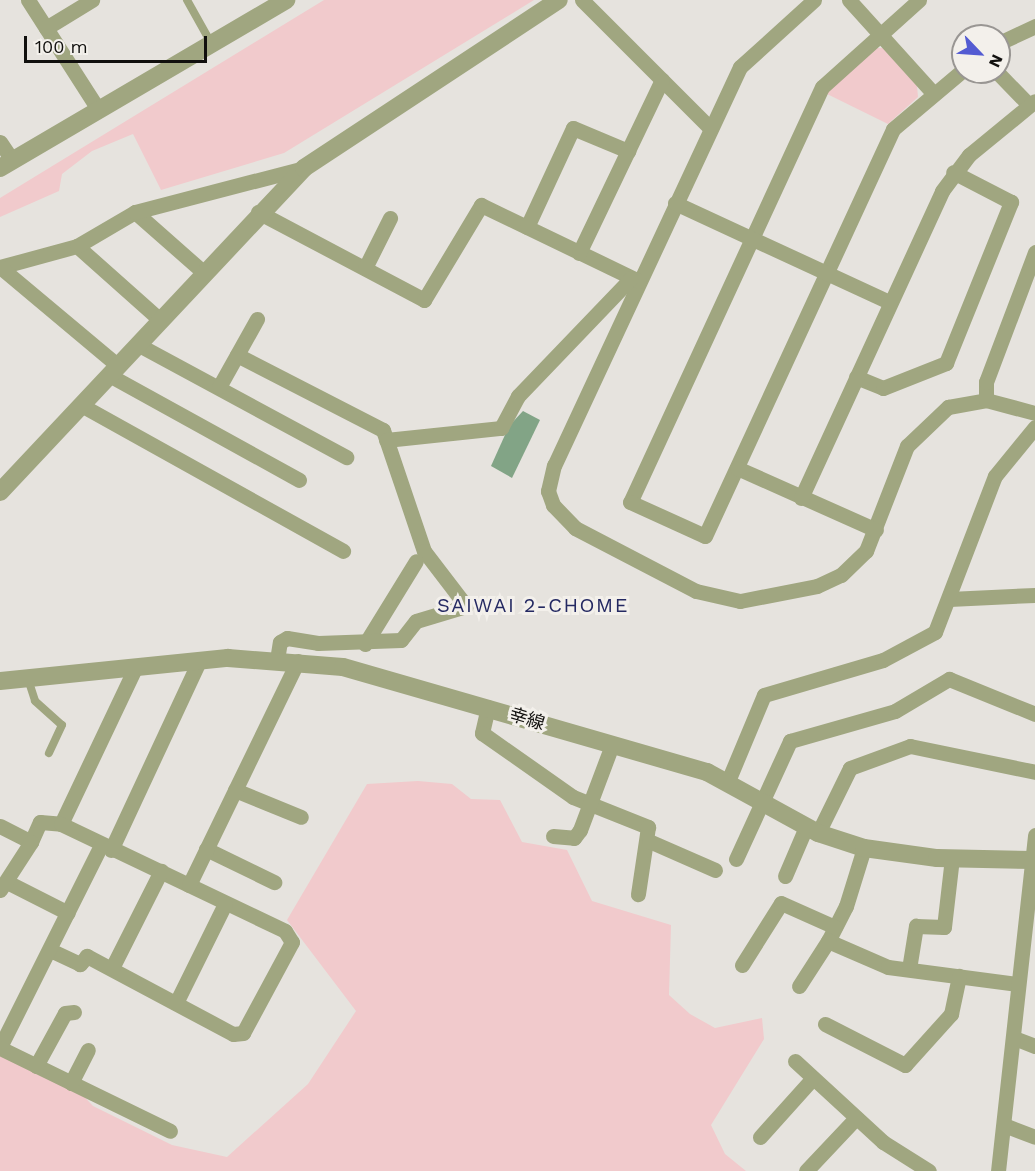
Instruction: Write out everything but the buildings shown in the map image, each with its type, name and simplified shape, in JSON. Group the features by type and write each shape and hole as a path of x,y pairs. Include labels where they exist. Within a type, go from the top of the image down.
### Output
{"street":[{"path":"28,0 98,110"},
{"path":"46,28 92,0"},
{"path":"0,142 6,164 286,0"},
{"path":"0,492 258,212 304,168 559,0"},
{"path":"582,0 709,127"},
{"path":"814,0 740,67 709,127 675,203 635,279 554,465 548,491 561,519 696,591 740,601 817,586 841,575 866,551 907,446 927,422 948,407 986,400 1035,412"},
{"path":"849,0 877,34 933,93"},
{"path":"919,0 877,34 822,87 630,502 705,536 893,129 951,79"},
{"path":"1011,37 1035,26"},
{"path":"579,253 662,80"},
{"path":"801,498 890,302 953,172 1031,102 1011,84"},
{"path":"527,227 573,128 628,151"},
{"path":"299,480 113,370 0,267 77,246 135,212 304,168"},
{"path":"856,377 883,388 946,363 1011,202 953,172"},
{"path":"675,203 890,302"},
{"path":"258,212 424,300 481,205 635,279"},
{"path":"135,212 203,272"},
{"path":"365,268 390,218"},
{"path":"77,246 159,319"},
{"path":"986,400 986,382 1035,252"},
{"path":"386,440 501,428 518,396 635,279"},
{"path":"219,387 257,320"},
{"path":"137,344 346,457"},
{"path":"237,354 383,430 432,567 466,606 416,621 401,640 365,644 287,638 280,642 277,660"},
{"path":"81,405 343,551"},
{"path":"728,781 764,695 883,660 935,632 995,476 1035,428"},
{"path":"737,468 876,530"},
{"path":"365,644 416,561"},
{"path":"948,599 1035,595"},
{"path":"170,1131 0,1047 68,913 106,848 198,661"},
{"name":"幸線","path":"0,681 198,661 298,661 385,676 728,781 812,830 864,848 952,858 1032,859"},
{"path":"189,885 298,661"},
{"path":"61,824 135,668"},
{"path":"736,859 760,800 790,741 894,711 949,679 1035,714"},
{"path":"488,707 482,732 587,803 648,827 649,841 638,894"},
{"path":"553,836 574,838 612,745"},
{"path":"785,876 850,768 910,746 1035,772"},
{"path":"235,790 301,818"},
{"path":"50,950 80,964 87,956 233,1034 243,1033 292,942 285,931 225,904 161,871 106,848 61,824 40,822 31,842 3,886 68,913"},
{"path":"0,826 31,842"},
{"path":"998,1171 1018,984 1029,948 1035,835"},
{"path":"649,841 715,870"},
{"path":"800,986 831,934 864,848"},
{"path":"206,849 274,882"},
{"path":"909,969 916,926 944,927 952,858"},
{"path":"112,968 161,871"},
{"path":"742,965 781,903 888,967 1018,984"},
{"path":"176,1003 225,904"},
{"path":"825,1024 905,1065 951,1014 959,976"},
{"path":"36,1066 65,1013 74,1012"},
{"path":"1014,1038 1035,1046"},
{"path":"71,1083 88,1050"},
{"path":"795,1061 856,1118 929,1171"},
{"path":"760,1137 813,1078"},
{"path":"806,1171 856,1118"},
{"path":"1004,1125 1035,1137"}],"lane":[{"path":"187,0 211,43"},
{"path":"28,679 34,702 62,725 49,753"}],"shaded area":[{"path":"324,0 534,0 284,153 161,190 133,134 92,151 62,174 59,191 0,217 0,198"},
{"path":"874,48 883,48 917,86 918,97 888,124 825,93"},
{"path":"523,411 540,420 512,478 491,466 509,426"},
{"path":"418,781 452,784 471,799 500,800 522,842 567,850 592,901 671,925 669,995 690,1014 715,1028 762,1018 764,1039 711,1125 725,1154 746,1171 0,1171 0,1054 76,1088 93,1106 172,1145 227,1157 308,1084 356,1011 287,920 367,784"}],"district":[{"name":"SAIWAI 2-CHOME","path":"533,605"}]}
